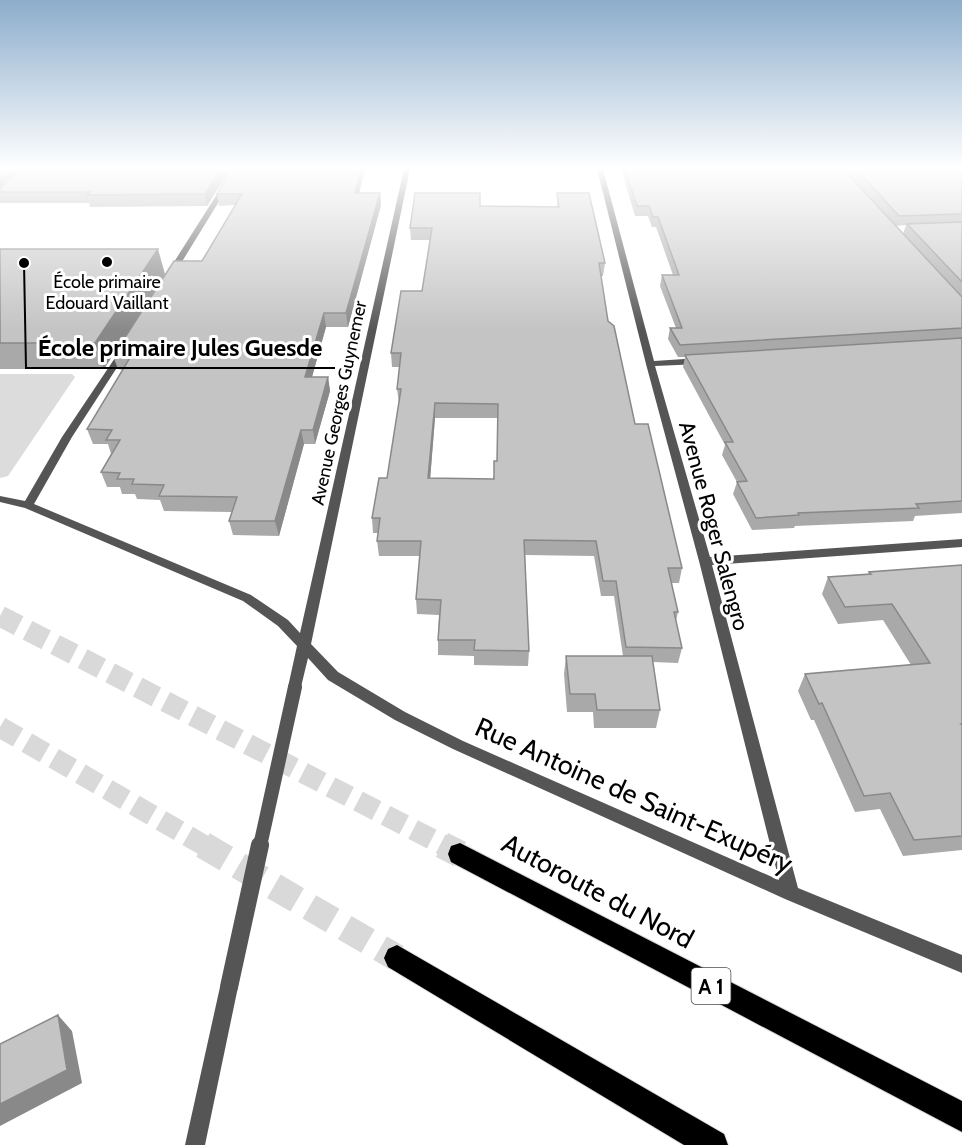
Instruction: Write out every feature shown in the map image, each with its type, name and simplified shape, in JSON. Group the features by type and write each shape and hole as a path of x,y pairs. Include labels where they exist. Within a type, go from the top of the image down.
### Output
{"highway":[{"name":"Autoroute du Nord","path":"460,854 962,1117"},
{"path":"397,958 713,1145"}],"street":[{"path":"167,281 203,222"},
{"name":"Avenue Georges Guynemer","path":"195,1145 396,222"},
{"name":"Avenue Roger Salengro","path":"614,222 705,561 791,893"},
{"path":"28,505 67,437 133,336"},
{"path":"650,364 709,361"},
{"name":"Rue Antoine de Saint-Exupéry","path":"0,499 28,505 247,598 283,623 333,675 410,721 458,745 791,893 959,959"},
{"path":"705,561 962,543"}],"shaded area":[{"path":"0,374 72,374 75,377 8,476 0,478"}],"building":[{"path":"225,222 372,222 346,313 324,313 305,377 328,377 313,430 301,430 275,521 229,521 237,497 159,496 164,485 132,484 134,479 117,479 120,473 101,472 120,440 106,440 112,430 87,429 131,356 113,356 174,261 202,261"},
{"path":"411,222 596,222 605,263 599,263 608,321 614,326 635,424 648,424 682,568 668,568 678,612 674,612 682,648 626,647 616,581 603,581 596,541 524,540 529,651 474,650 475,640 438,640 441,600 416,599 421,541 377,541 380,518 372,518 379,478 387,478 401,389 397,389 401,353 391,353 401,291 422,291 432,228 410,228","holes":["435,403 498,404 497,461 494,461 494,479 428,478"]},
{"path":"660,222 893,222 962,297 962,328 680,345 670,328 682,328 662,275 679,275"},
{"path":"962,222 962,282 907,224"},
{"path":"0,249 158,249 95,343 0,343"},
{"path":"962,338 962,501 916,504 919,508 798,513 799,515 756,518 737,482 747,481 725,442 733,442 685,355"},
{"path":"962,565 962,836 914,840 890,793 864,796 822,703 819,704 805,674 930,663 892,604 845,607 828,577"},
{"path":"566,656 652,656 660,710 597,710 595,694 570,694"},
{"path":"58,1015 67,1070 0,1104 0,1044"}],"tunnel":[{"path":"0,616 445,846"},
{"path":"0,727 205,846"},
{"path":"203,845 397,958"},
{"path":"442,845 460,854"}],"place":[{"name":"École primaire Edouard Vaillant","path":"107,262"},
{"name":"École primaire Jules Guesde","path":"24,263"}]}
